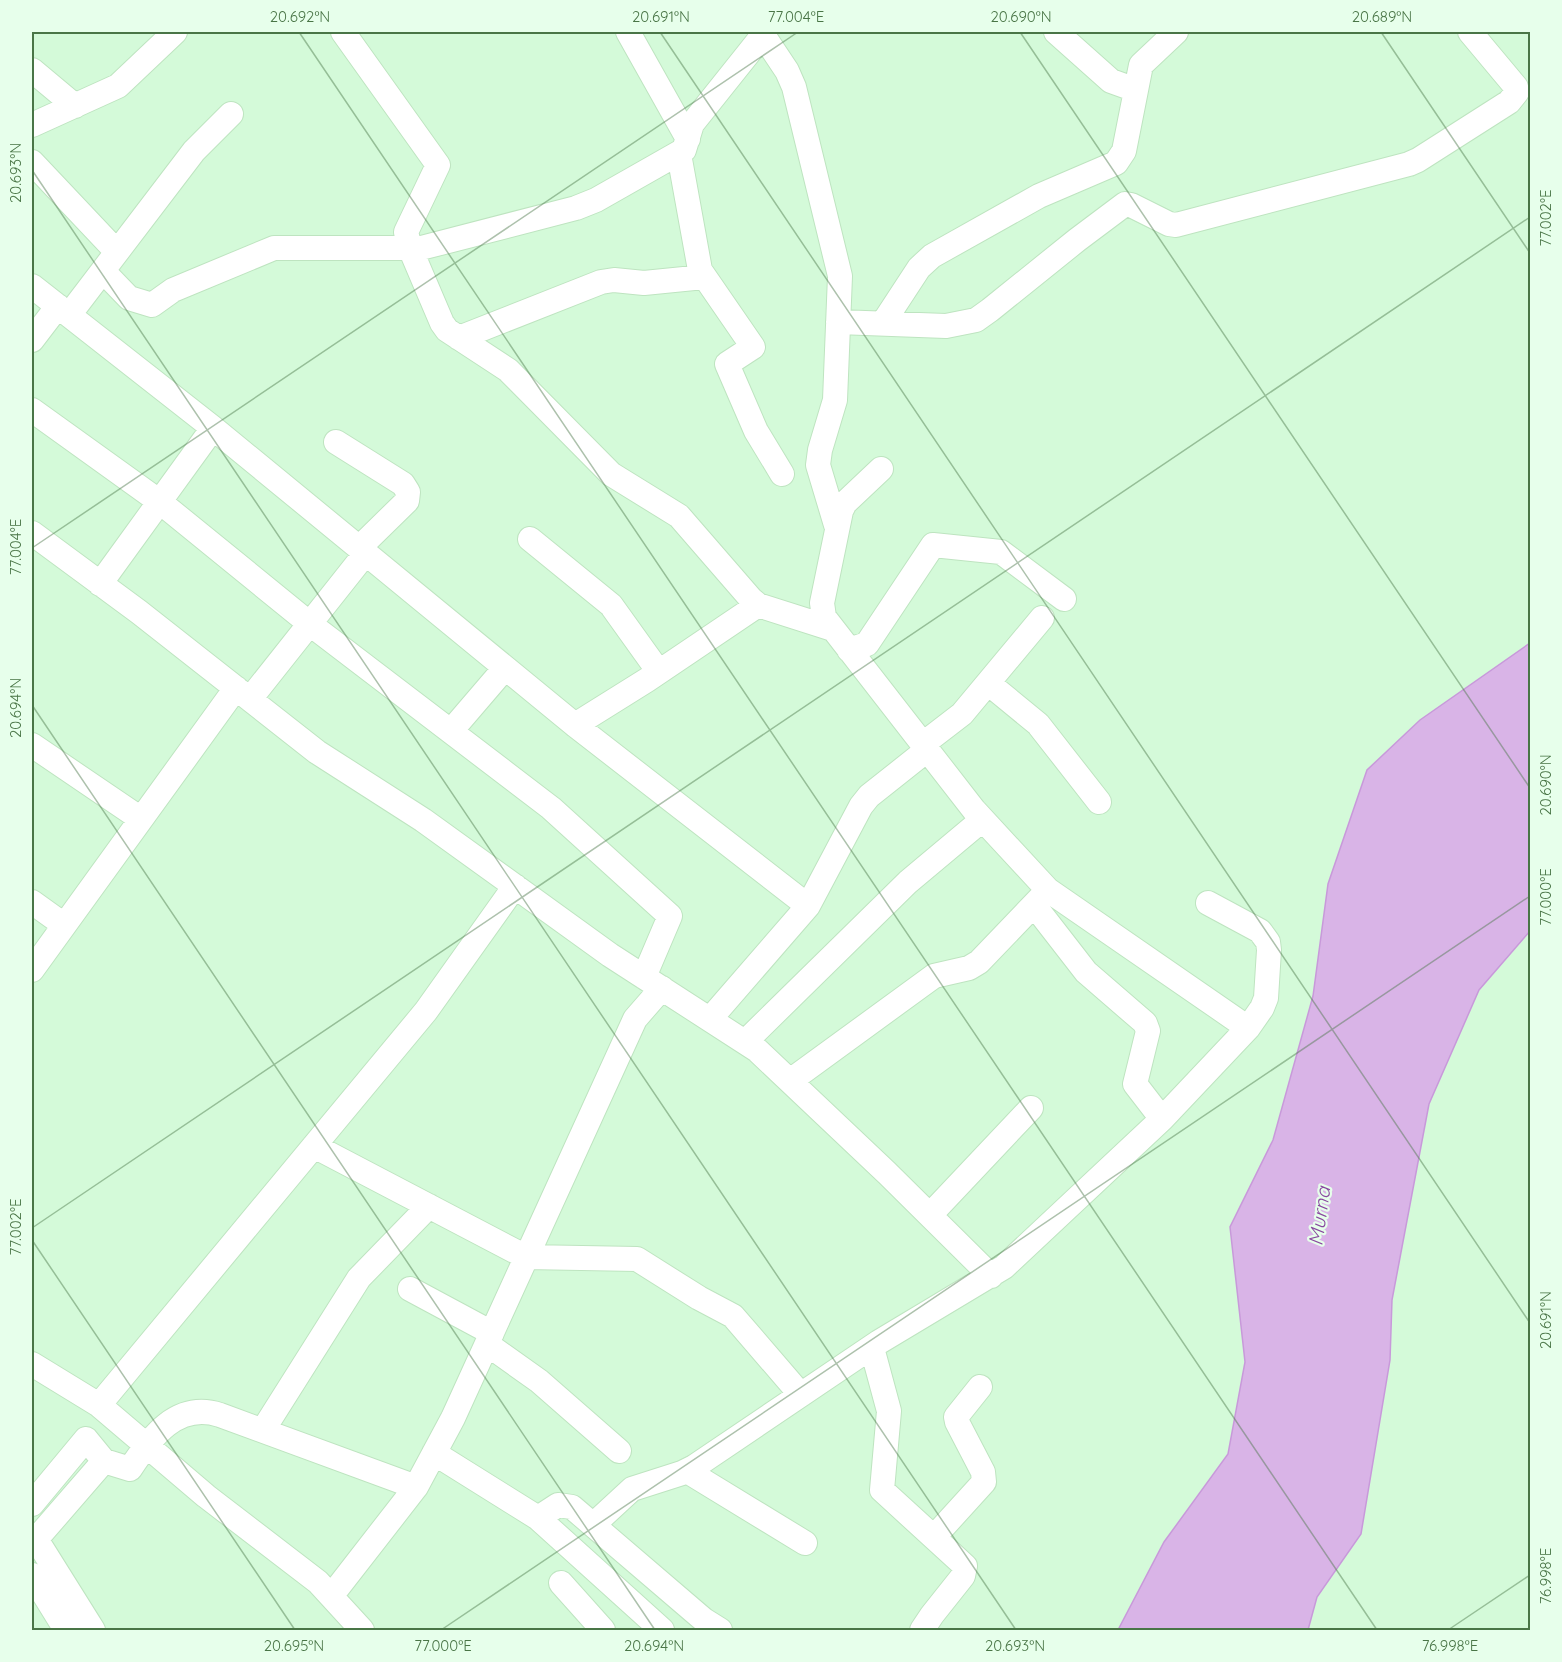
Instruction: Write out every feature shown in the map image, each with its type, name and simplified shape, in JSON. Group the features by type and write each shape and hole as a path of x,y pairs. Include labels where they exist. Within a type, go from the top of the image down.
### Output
{"street":[{"path":"32,125 118,86 175,32"},
{"path":"343,32 438,165 406,232 410,248 447,330 508,370 611,474 679,516 751,600 758,605 833,629"},
{"path":"628,32 684,147 696,258 704,277 753,347 727,364 756,431 782,474"},
{"path":"1056,32 1111,81 1136,90"},
{"path":"883,323 919,268 932,256 1040,196 1116,163 1124,151 1141,65 1176,32"},
{"path":"838,322 946,326 975,320 1125,204 1131,204 1168,224 1176,225 1418,160 1509,102 1517,92 1516,87 1470,32"},
{"path":"32,162 110,261 129,298 152,305 173,290 274,248 428,247 576,208 596,200 684,147 692,124 762,33 787,71 794,87 839,267 835,400 820,450 818,465 836,525"},
{"path":"32,70 75,106"},
{"path":"32,340 110,261 200,145 231,114"},
{"path":"459,338 601,282 614,280 644,283 704,277"},
{"path":"32,286 213,428 575,725 808,906"},
{"path":"32,410 159,502 310,624 551,808 670,916 653,982 453,1418 416,1487 332,1595"},
{"path":"100,584 213,428"},
{"path":"32,970 141,819 243,694 310,624 362,551 406,501 408,492 403,484 336,442"},
{"path":"882,469 845,503 836,525 822,603 824,617 1041,898 1086,972 1143,1020 1148,1027 1135,1084 1162,1119"},
{"path":"32,533 317,752 423,820 610,955 758,1050 991,1276"},
{"path":"530,539 611,605 659,672"},
{"path":"849,650 867,644 933,545 1001,552 1064,599"},
{"path":"575,725 758,605"},
{"path":"710,1019 808,906 861,806 869,796 962,714 1042,618"},
{"path":"451,731 505,668"},
{"path":"988,682 1038,724 1099,802"},
{"path":"32,745 141,819"},
{"path":"745,1042 908,882 982,820"},
{"path":"99,1405 426,1011 515,886"},
{"path":"1041,898 1248,1028"},
{"path":"790,1081 934,976 969,968 979,963 1041,898"},
{"path":"32,902 64,925"},
{"path":"593,1525 632,1489 687,1471 872,1348 1004,1268 1162,1119 1248,1028 1266,998 1268,942 1260,931 1208,903"},
{"path":"930,1215 1031,1108"},
{"path":"314,1146 526,1257 626,1257 637,1259 699,1298 733,1316 801,1395"},
{"path":"263,1430 359,1278 429,1206"},
{"path":"410,1288 489,1338 619,1450"},
{"path":"872,1348 889,1411 882,1490 962,1562 965,1571 922,1630"},
{"path":"32,1364 99,1405 206,1496 318,1582 362,1630"},
{"path":"934,1537 984,1482 983,1472 956,1417 980,1387"},
{"path":"32,1504 86,1439 104,1461 130,1469 146,1445 173,1420 196,1411 209,1411 416,1487"},
{"path":"434,1453 538,1518 662,1630"},
{"path":"93,1630 34,1542 104,1461"},
{"path":"687,1471 806,1543"},
{"path":"538,1518 562,1504 572,1507 704,1620 720,1630"},
{"path":"561,1583 603,1630"},
{"path":"35,1591 66,1630"}],"shaded area":[{"path":"32,32 1530,32 1530,1630 32,1630"}],"water":[{"name":"Murna","path":"1530,643 1530,931 1479,990 1429,1104 1392,1300 1390,1360 1361,1534 1317,1597 1308,1630 1118,1630 1164,1542 1228,1454 1245,1362 1230,1227 1273,1140 1313,996 1328,884 1367,770 1420,720"}]}
